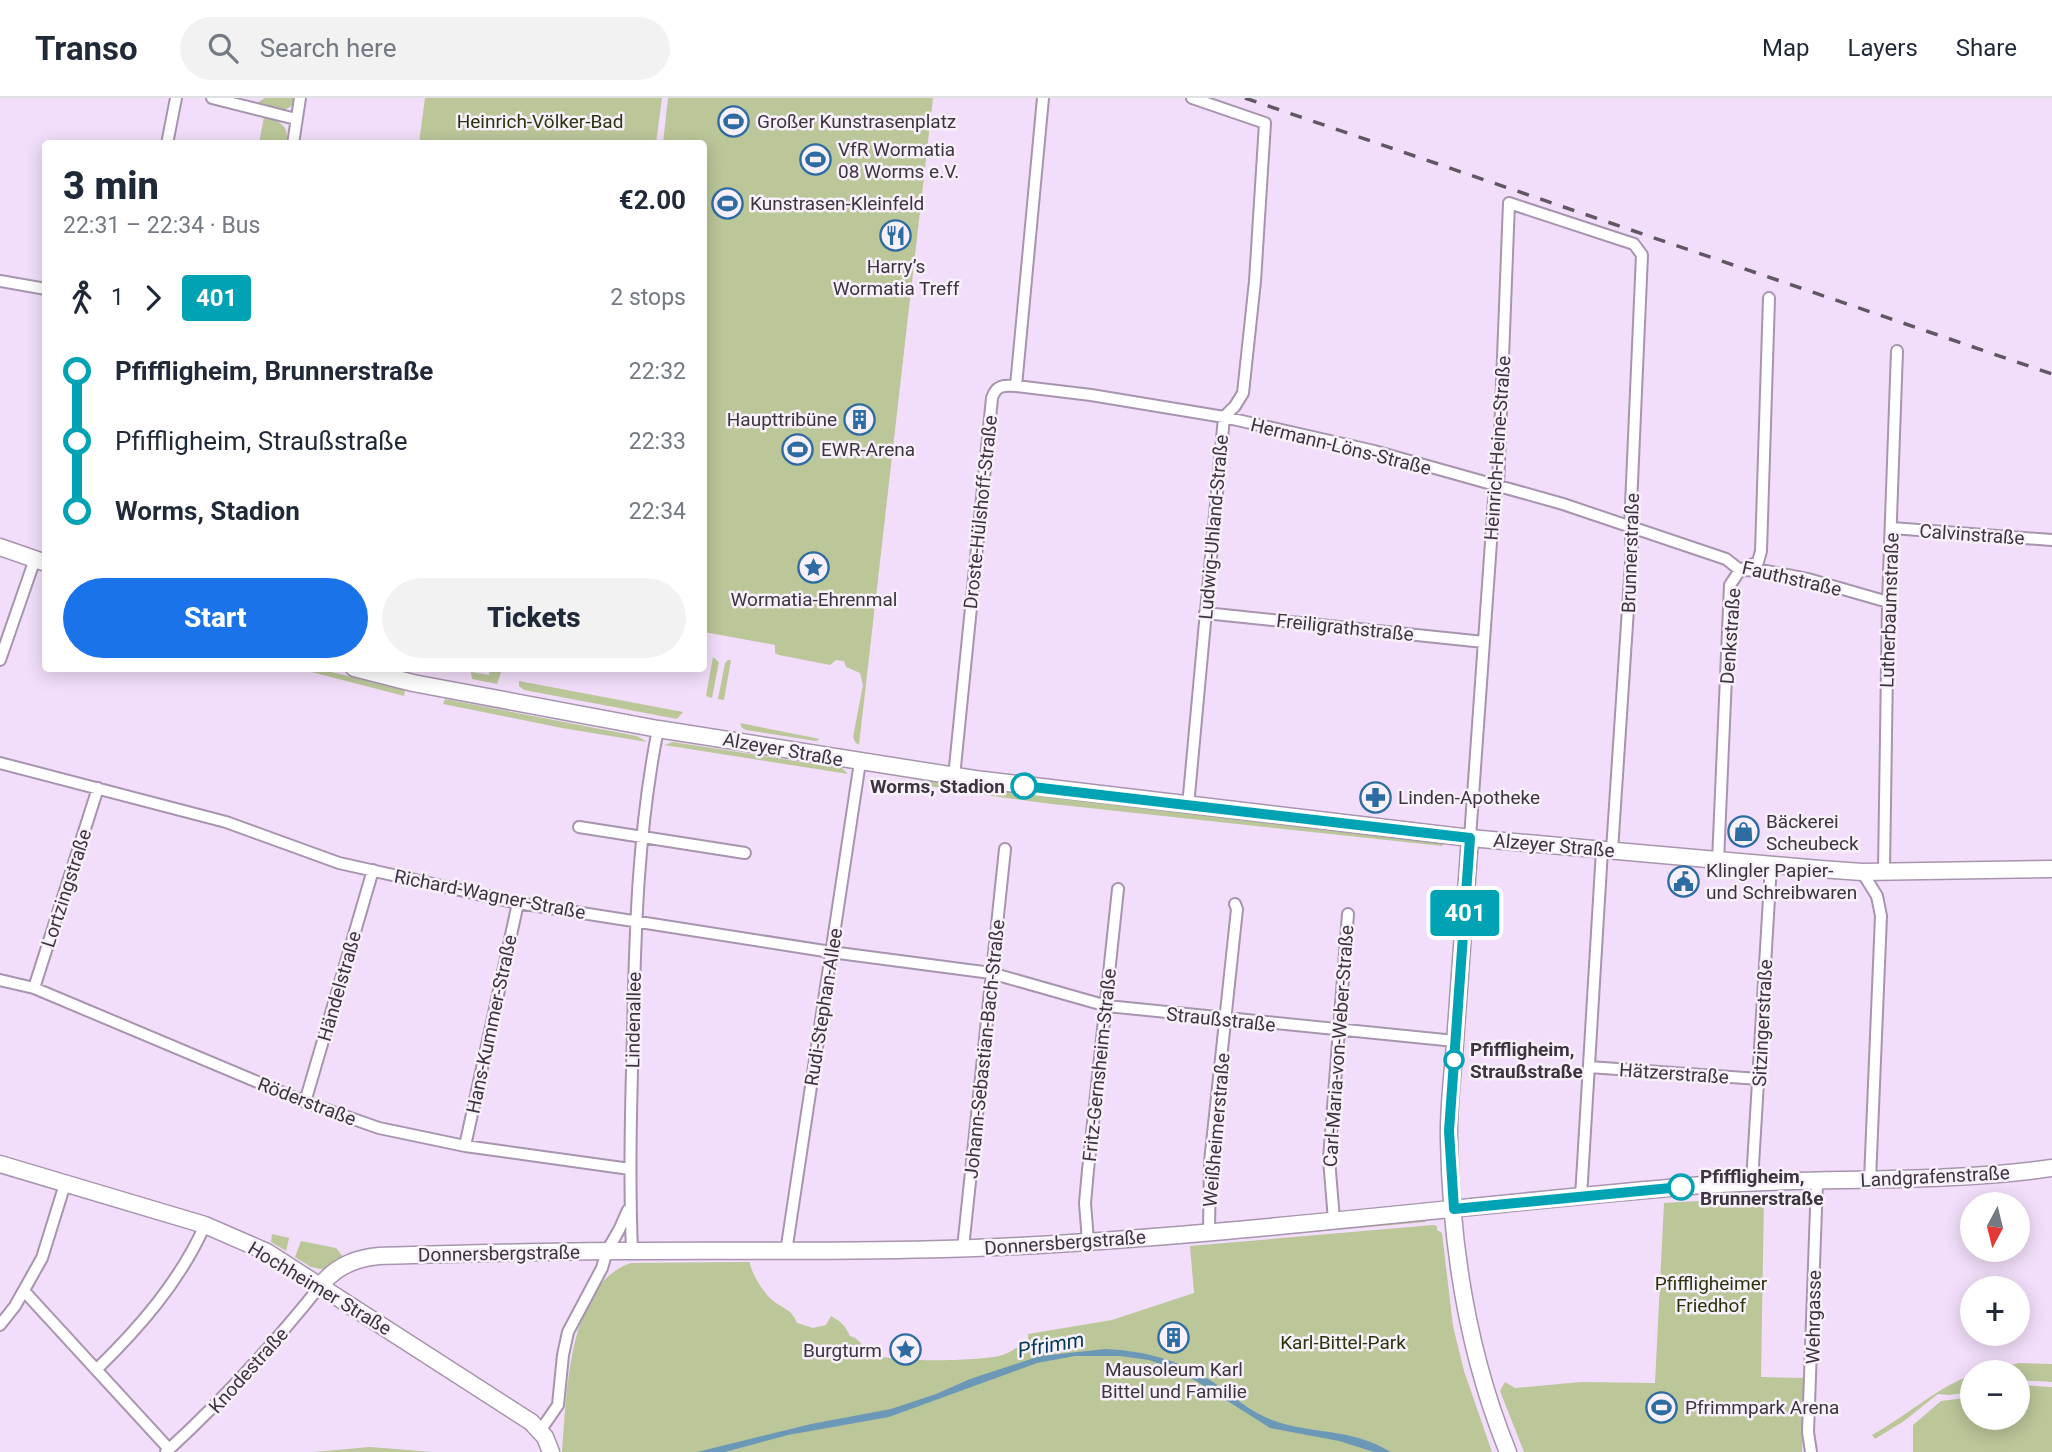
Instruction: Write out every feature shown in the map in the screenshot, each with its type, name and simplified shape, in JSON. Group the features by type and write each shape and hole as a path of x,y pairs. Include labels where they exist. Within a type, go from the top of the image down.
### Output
{"street":[{"path":"168,140 176,98"},
{"path":"212,98 296,119"},
{"path":"293,140 300,98"},
{"path":"1016,386 1043,98"},
{"name":"Ludwig-Uhland-Straße","path":"1188,806 1224,417 1243,393 1255,281 1265,123 1192,98"},
{"name":"Heinrich-Heine-Straße","path":"1470,838 1494,500 1498,486 1509,203 1634,244 1642,254"},
{"name":"Brunnerstraße","path":"1581,1196 1589,1067 1632,548 1630,528 1642,254"},
{"path":"0,281 42,288"},
{"name":"Denkstraße","path":"1718,861 1730,585 1740,570 1758,562 1761,551 1769,298"},
{"name":"Lutherbaumstraße","path":"1884,870 1888,602 1897,351"},
{"name":"Droste-Hülshoff-Straße","path":"954,776 992,398 1001,386 1016,386"},
{"name":"Hermann-Löns-Straße","path":"1016,386 1091,395 1224,417 1374,452 1498,486"},
{"name":"Fauthstraße","path":"1498,486 1563,504 1726,559 1740,570 1767,571 1808,579 1888,602"},
{"name":"Calvinstraße","path":"1892,528 2052,540"},
{"path":"0,547 40,561 0,660"},
{"name":"Freiligrathstraße","path":"1205,613 1484,642"},
{"name":"Alzeyer Straße","path":"371,672 658,729 954,776 1188,806 1470,838 1862,872 2052,869"},
{"name":"Lindenallee","path":"632,1251 629,1169 635,921 658,729"},
{"name":"Rudi-Stephan-Allee","path":"786,1252 860,762"},
{"name":"Richard-Wagner-Straße","path":"0,763 226,822 339,863 518,902 991,973"},
{"name":"Lortzingstraße","path":"34,988 98,788"},
{"path":"579,827 745,853"},
{"path":"1470,838 1449,1131 1464,1300 1488,1398 1508,1452"},
{"name":"Johann-Sebastian-Bach-Straße","path":"963,1248 1005,849"},
{"name":"Sitzingerstraße","path":"1752,1182 1770,865"},
{"name":"Händelstraße","path":"305,1101 373,870"},
{"path":"1862,872 1877,896 1881,916 1870,1180"},
{"name":"Fritz-Gernsheim-Straße","path":"1088,1241 1088,1170 1118,889"},
{"name":"Hans-Kummer-Straße","path":"465,1146 518,902"},
{"name":"Weißheimerstraße","path":"1209,1231 1209,1163 1226,1020 1237,909 1235,904"},
{"name":"Carl-Maria-von-Weber-Straße","path":"1334,1220 1329,1159 1348,914"},
{"name":"Straußstraße","path":"991,973 1107,1006 1455,1041"},
{"name":"Röderstraße","path":"0,980 34,988 305,1101 379,1128 465,1146 629,1169"},
{"name":"Hätzerstraße","path":"1589,1067 1759,1079"},
{"name":"Hochheimer Straße","path":"0,1164 205,1226 267,1252 540,1430"},
{"name":"Landgrafenstraße","path":"1817,1181 1973,1177 2052,1168"},
{"name":"Donnersbergstraße","path":"321,1285 337,1270 364,1257 607,1251 786,1252 963,1248 1209,1231 1752,1182 1817,1181"},
{"name":"Wehrgasse","path":"1811,1452 1808,1432 1817,1181"},
{"path":"0,1325 24,1291 42,1258 65,1184"},
{"name":"Lindenallee","path":"540,1430 558,1405 568,1332 603,1268 607,1251 625,1218 630,1202"},
{"path":"97,1369 149,1315 179,1272 205,1226"},
{"name":"Knodestraße","path":"168,1451 208,1414 279,1338 321,1285"},
{"path":"24,1291 168,1451"},
{"path":"540,1430 551,1452"}],"green space":[{"path":"265,98 295,98 292,106 284,110 257,103"},
{"name":"Heinrich-Völker-Bad","path":"425,98 662,98 656,140 419,140"},
{"name":"EWR-Arena","path":"668,98 933,98 859,745 853,737 863,685 860,673 846,667 844,661 836,660 830,665 779,655 775,653 775,645 707,633 707,140 663,140"},
{"path":"264,117 285,128 286,140 260,140"},
{"path":"713,657 719,662 712,698 706,696"},
{"path":"731,660 724,700 718,699 725,663"},
{"path":"312,672 331,672 405,690 404,696"},
{"path":"471,672 489,675 490,672 501,672 497,684 472,679"},
{"path":"519,681 683,712 677,719 524,690 519,686"},
{"path":"445,699 637,736 647,742 443,704"},
{"path":"740,723 820,739 816,741 746,730"},
{"path":"673,742 842,768 848,774 664,745"},
{"path":"922,780 970,786 970,792 921,785"},
{"path":"978,788 1443,842 1442,846 1052,804 977,794"},
{"name":"Pfiffligheimer Friedhof","path":"1764,1197 1761,1377 1805,1378 1802,1452 1524,1452 1500,1391 1505,1382 1515,1388 1581,1382 1655,1383 1664,1203"},
{"path":"1426,1219 1426,1222 1279,1235 1278,1232"},
{"name":"Karl-Bittel-Park","path":"1433,1225 1442,1233 1453,1326 1464,1371 1492,1452 562,1452 569,1374 582,1318 594,1294 610,1275 631,1263 750,1262 763,1290 792,1314 797,1323 813,1328 826,1325 831,1316 843,1324 850,1336 874,1354 898,1359 954,1360 1003,1355 1028,1341 1028,1334 1112,1320 1194,1293 1190,1246"},
{"path":"272,1234 289,1238 286,1251 271,1242"},
{"path":"301,1241 336,1248 345,1259 325,1270 311,1267 295,1257"},
{"path":"2030,1363 2052,1364 2052,1382 2030,1381"},
{"path":"1960,1380 1960,1394 1938,1394 1904,1421 1875,1439 1872,1435 1933,1395"},
{"path":"2030,1386 2052,1387 2052,1452 1913,1452 1913,1425 1941,1401 1960,1399 1960,1430 2030,1430"},
{"path":"370,1447 433,1452 314,1452"}],"water":[{"path":"1106,1349 1135,1352 1175,1362 1201,1374 1264,1417 1287,1425 1360,1439 1391,1452 1374,1452 1339,1441 1270,1428 1196,1381 1149,1360 1120,1356 1075,1356 1037,1363 889,1417 788,1435 725,1452 697,1452 811,1424 891,1409 1040,1356"}],"railway":[{"path":"1245,98 2052,374"}],"bus line":[{"name":"401","path":"1024,786 1470,838 1449,1131 1454,1209 1681,1187"}],"place":[{"name":"Großer Kunstrasenplatz","path":"734,121"},
{"name":"VfR Wormatia 08 Worms e.V.","path":"815,160"},
{"name":"Kunstrasen-Kleinfeld","path":"727,203"},
{"name":"Harry’s Wormatia Treff","path":"896,235"},
{"name":"Haupttribüne","path":"860,419"},
{"name":"EWR-Arena","path":"798,449"},
{"name":"Wormatia-Ehrenmal","path":"814,568"},
{"name":"Worms, Stadion","path":"1024,786"},
{"name":"Linden-Apotheke","path":"1375,797"},
{"name":"Bäckerei Scheubeck","path":"1743,832"},
{"name":"Klingler Papier- und Schreibwaren","path":"1683,881"},
{"name":"Pfiffligheim, Straußstraße","path":"1454,1060"},
{"name":"Pfiffligheim, Brunnerstraße","path":"1681,1187"},
{"name":"Mausoleum Karl Bittel und Familie","path":"1174,1338"},
{"name":"Burgturm","path":"905,1350"},
{"name":"Pfrimmpark Arena","path":"1662,1407"}],"water label":[{"name":"Pfrimm","path":"1051,1345"}]}
